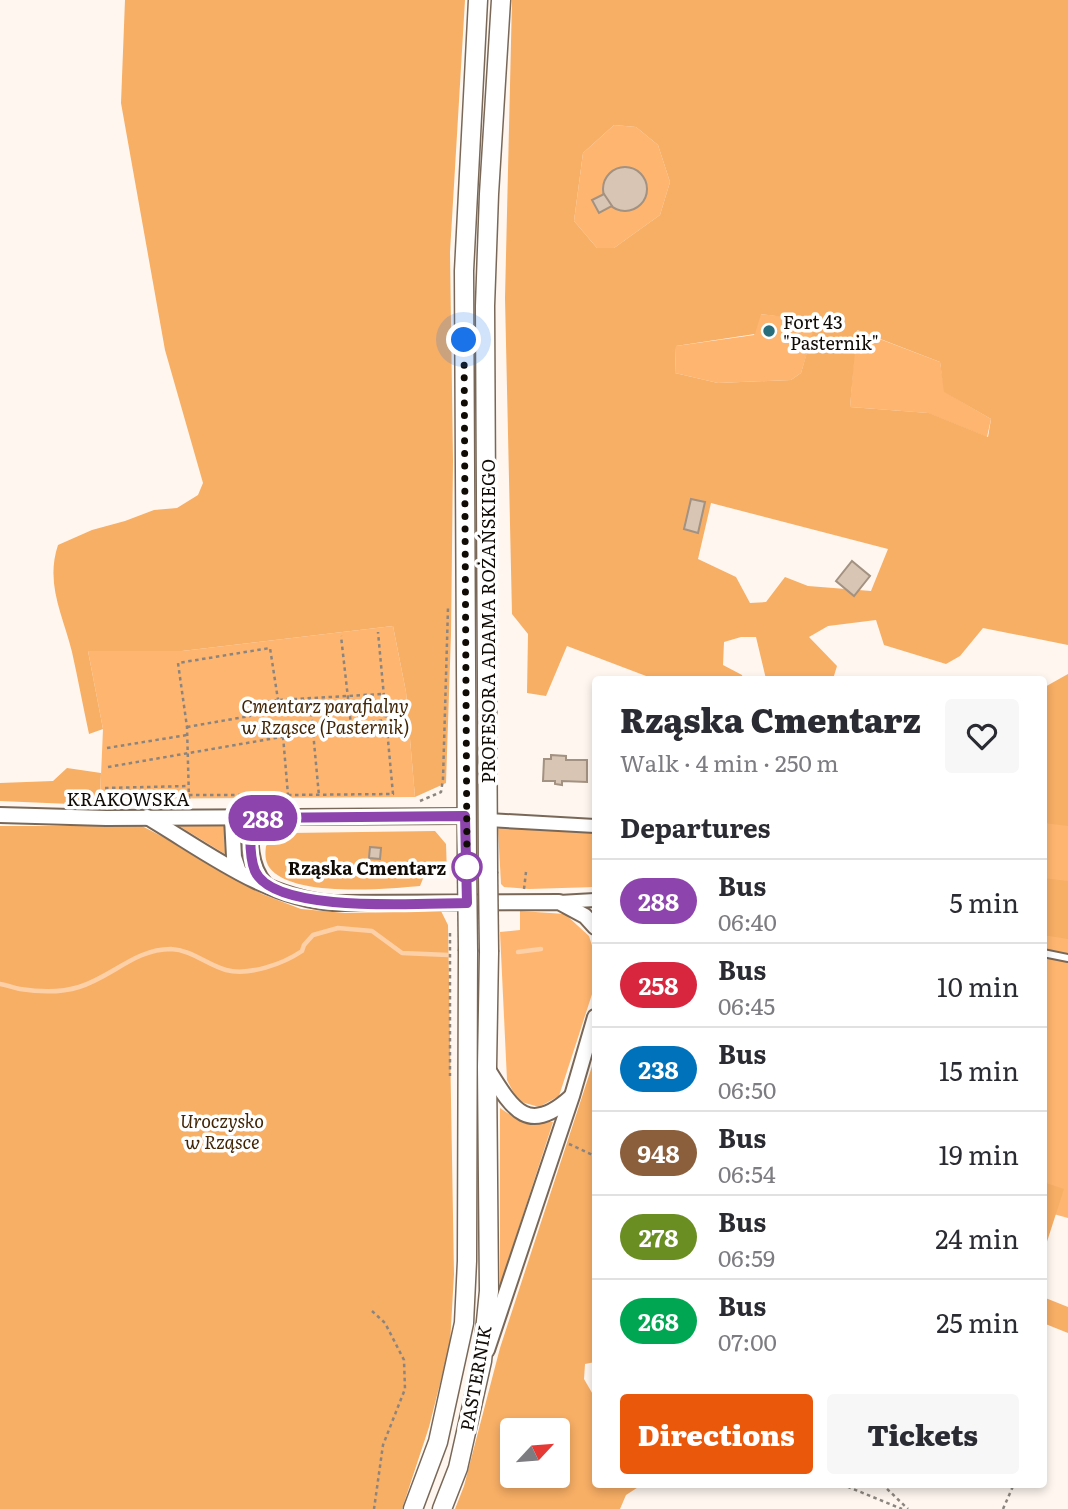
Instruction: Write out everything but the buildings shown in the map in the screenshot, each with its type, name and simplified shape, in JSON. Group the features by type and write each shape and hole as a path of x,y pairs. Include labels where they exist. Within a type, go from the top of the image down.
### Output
{"main road":[{"name":"PROFESORA ADAMA ROŻAŃSKIEGO","path":"467,1261 464,271 478,0"},
{"name":"PROFESORA ADAMA ROŻAŃSKIEGO","path":"489,1243 486,279 500,0"},
{"name":"PASTERNIK","path":"442,1509 458,1468 482,1361 489,1291 489,1243"},
{"name":"PASTERNIK","path":"413,1509 439,1443 453,1382 464,1323 467,1261"}],"street":[{"name":"KRAKOWSKA","path":"0,815 232,818 465,816"},
{"path":"147,817 239,872 288,895 333,903 592,900"},
{"path":"232,818 234,857 239,872"},
{"path":"251,818 253,862 256,873 266,885"},
{"path":"488,820 592,826"},
{"path":"559,902 585,916 592,924"},
{"path":"482,1361 495,1331 592,1027"},
{"path":"487,1067 509,1101 528,1115 536,1117 551,1113 572,1096"}],"lane":[{"path":"1047,955 1068,958"}],"path":[{"path":"278,700 270,648 178,663 187,727 189,797 393,794 378,632"},
{"path":"341,636 351,725"},
{"path":"187,727 250,716 250,705 278,700 383,694"},
{"path":"310,699 319,796"},
{"path":"108,767 385,720"},
{"path":"107,748 187,735"},
{"path":"283,736 288,795"},
{"path":"105,788 189,786"},
{"path":"524,893 526,872"},
{"path":"557,1139 592,1155"},
{"path":"372,1311 385,1323 404,1360 404,1389 383,1445 374,1509"},
{"path":"851,1488 902,1509"},
{"path":"886,1488 908,1509"},
{"path":"1003,1509 1012,1488"}],"green space":[{"path":"125,0 465,0 450,252 453,461 446,783 415,797 406,692 393,626 182,651 88,651 103,729 89,734 72,652 54,586 53,573 58,545 92,530 154,510 177,508 198,495 203,483 165,350 121,103"},
{"path":"512,0 1068,0 1068,645 983,628 960,656 946,664 884,645 876,620 828,626 809,637 837,666 834,676 765,676 756,637 741,637 724,642 723,665 742,676 646,676 567,646 546,696 527,693 528,634 512,614 505,298","holes":["614,125 636,127 658,145 670,182 660,215 614,248 597,248 574,221 583,153","761,314 816,321 801,373 791,380 718,383 675,373 676,346 755,334","857,330 940,362 944,392 991,419 988,437 929,413 850,407","711,503 888,549 871,591 808,586 785,577 766,602 750,603 736,577 698,559"]},
{"path":"614,125 636,127 658,145 670,182 660,215 614,248 597,248 574,221 583,153"},
{"path":"760,314 817,320 801,373 791,380 718,383 675,373 676,346 754,335"},
{"path":"856,330 940,362 945,392 991,419 987,437 928,413 850,407"},
{"name":"Cmentarz parafialny w Rząsce (Pasternik)","path":"393,626 406,692 415,797 100,799 103,729 88,651 182,651"},
{"path":"1068,674 1068,826 1047,823 1047,686"},
{"path":"1047,765 1068,769 1068,1218 1047,1212"},
{"path":"67,768 101,773 100,799 94,805 0,801 0,783 53,781"},
{"path":"182,823 224,824 225,854 179,826"},
{"path":"508,825 592,832 592,887 504,887 501,884 498,829"},
{"name":"Uroczysko w Rząsce","path":"0,826 142,826 262,894 301,909 345,913 441,911 448,925 454,1274 450,1344 429,1427 402,1509 0,1509"},
{"path":"435,831 446,844 447,874 424,876 420,886 363,889 317,887 280,877 269,867 266,857 266,846 275,836 290,833"},
{"path":"1047,878 1068,881 1068,939 1047,936"},
{"path":"520,911 565,914 589,936 592,946 592,994 559,1096 539,1107 518,1101 507,1080 500,932 520,930"},
{"path":"592,1066 592,1363 585,1364 584,1379 592,1393 592,1488 637,1488 626,1495 620,1509 455,1509 464,1486 500,1348"},
{"path":"500,1108 518,1120 553,1122 500,1286"},
{"path":"1047,1183 1064,1189 1047,1242"},
{"path":"1047,1299 1068,1307 1068,1333 1047,1325"}],"waterway":[{"path":"0,984 35,991 72,989 91,982 135,958 158,950 171,949 186,952 226,970 255,970 294,956 302,951 313,935 338,928 372,931 402,953 448,955"},
{"path":"518,952 541,949"}],"bus line":[{"name":"288","path":"465,816 467,903 321,902 288,895 266,885 256,873 251,818 465,816"}],"place":[{"name":"Fort 43 \"Pasternik\"","path":"769,331"},
{"name":"Rząska Cmentarz","path":"467,867"}],"route":[{"path":"464,340 467,867"}]}
